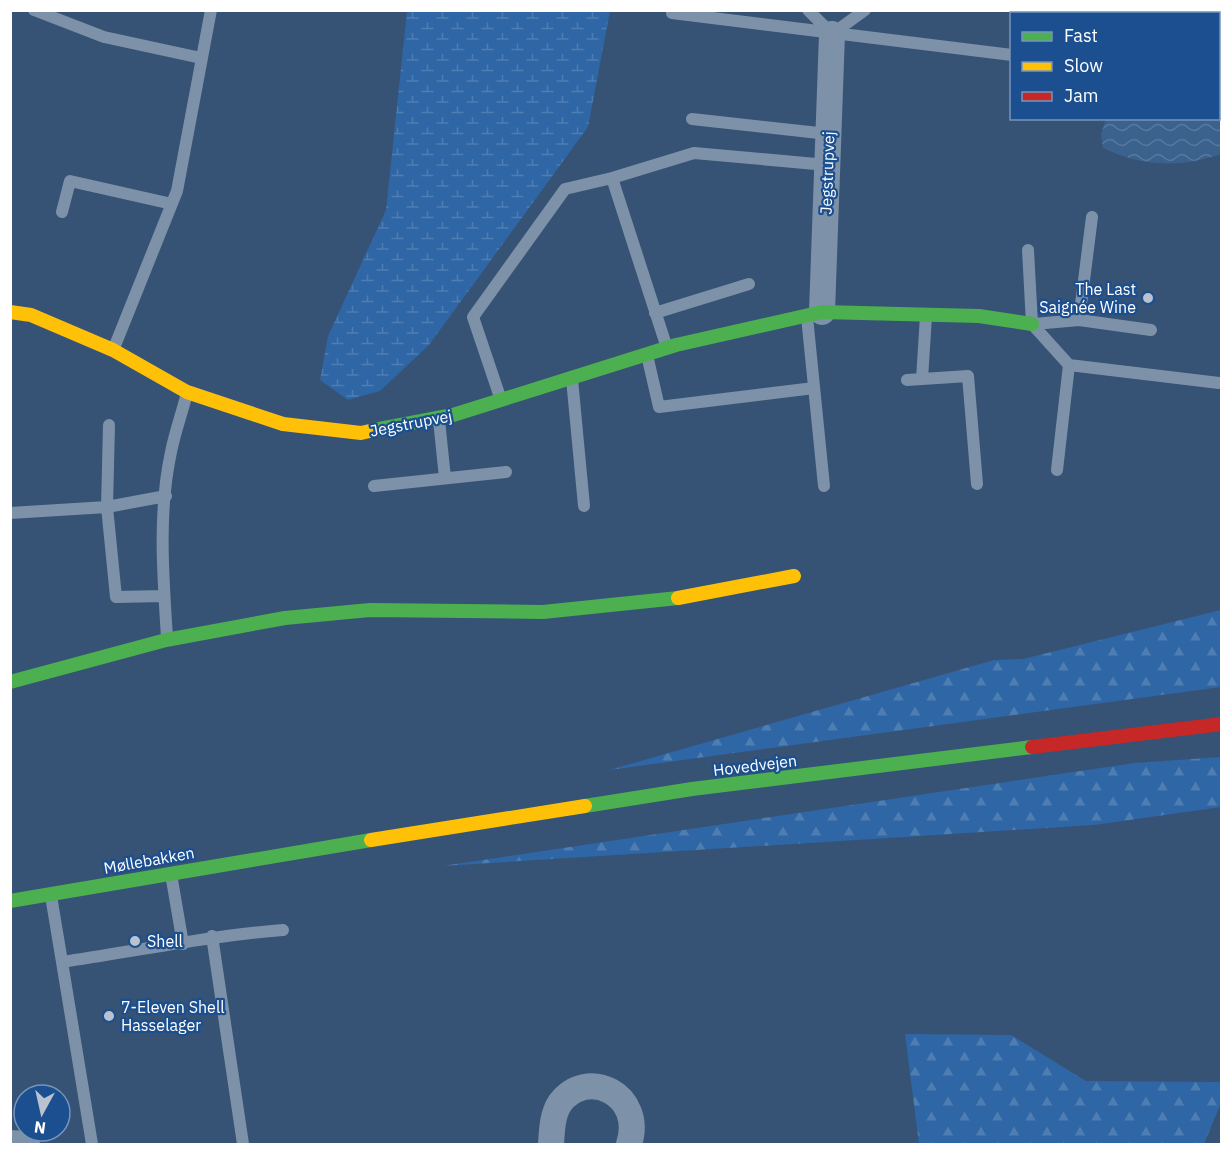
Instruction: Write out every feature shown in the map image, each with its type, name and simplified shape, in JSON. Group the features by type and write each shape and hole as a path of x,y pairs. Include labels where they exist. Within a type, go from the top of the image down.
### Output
{"street":[{"name":"Jegstrupvej","path":"814,314 827,165 832,34"},
{"name":"Jegstrupvej","path":"10,312 30,315 113,350 188,392 283,424 361,433 439,418 646,354 814,314 979,316 1032,324"},
{"path":"10,682 167,638 325,613 403,609 506,613 622,608 718,593 794,576"},
{"name":"Hovedvejen","path":"294,852 692,789 1221,724"},
{"name":"Møllebakken","path":"10,901 294,852"},
{"path":"551,1144 555,1114 561,1102 581,1089 593,1087 614,1092 628,1106 633,1131 629,1144"},
{"path":"10,1143 27,1144"}],"lane":[{"path":"34,10 104,37 201,58"},
{"path":"113,350 177,191 211,10"},
{"path":"808,10 832,34"},
{"path":"832,34 865,10"},
{"path":"672,13 1010,55"},
{"path":"692,119 828,134"},
{"path":"501,400 473,316 565,189 612,178 694,153 827,165"},
{"path":"612,178 667,349"},
{"path":"62,212 70,181 172,204"},
{"path":"1079,320 1092,217"},
{"path":"1029,250 1032,324 1069,365 1219,383"},
{"path":"655,312 749,284"},
{"path":"814,314 814,388 824,486"},
{"path":"922,379 926,315"},
{"path":"1032,324 1079,320 1151,330"},
{"path":"646,354 660,407 814,388"},
{"path":"1057,470 1069,365"},
{"path":"907,380 968,376 976,484"},
{"path":"572,378 584,506"},
{"path":"167,638 162,560 166,496 171,453 188,392"},
{"path":"439,418 446,478"},
{"path":"109,425 107,507 116,597 164,596"},
{"path":"374,486 506,472"},
{"path":"10,513 107,507 166,496"},
{"path":"171,873 183,944"},
{"path":"51,894 92,1144"},
{"path":"62,962 183,944 212,936 283,930"},
{"path":"212,936 243,1144"}],"green space":[{"path":"407,11 610,11 588,127 429,345 380,391 348,400 320,380 328,336 386,210"},
{"path":"1221,11 1221,55 1220,12 1074,12"},
{"path":"1221,610 1221,687 609,770 994,660 1023,659"},
{"path":"1221,757 1221,807 1094,825 442,866 1134,763"},
{"path":"905,1034 1011,1035 1086,1081 1221,1082 1221,1103 1204,1144 919,1144"}],"water":[{"path":"1220,84 1222,85 1221,154 1191,162 1147,162 1103,148 1101,134 1106,120 1220,120"}],"traffic: fast":[{"path":"374,430 453,415 676,345 822,312 979,316 1032,324"},
{"path":"10,682 166,640 285,618 370,610 543,612 678,598"},
{"path":"585,806 692,789 1032,747"},
{"path":"10,901 371,840"}],"traffic: slow":[{"path":"10,312 31,315 113,350 187,392 283,424 361,433 374,430"},
{"path":"678,598 794,576"},
{"path":"371,840 585,806"}],"traffic: jam":[{"path":"1032,747 1222,724"}],"place":[{"name":"The Last Saignée Wine","path":"1148,298"},
{"name":"Shell","path":"135,941"},
{"name":"7-Eleven Shell Hasselager","path":"109,1016"}]}
